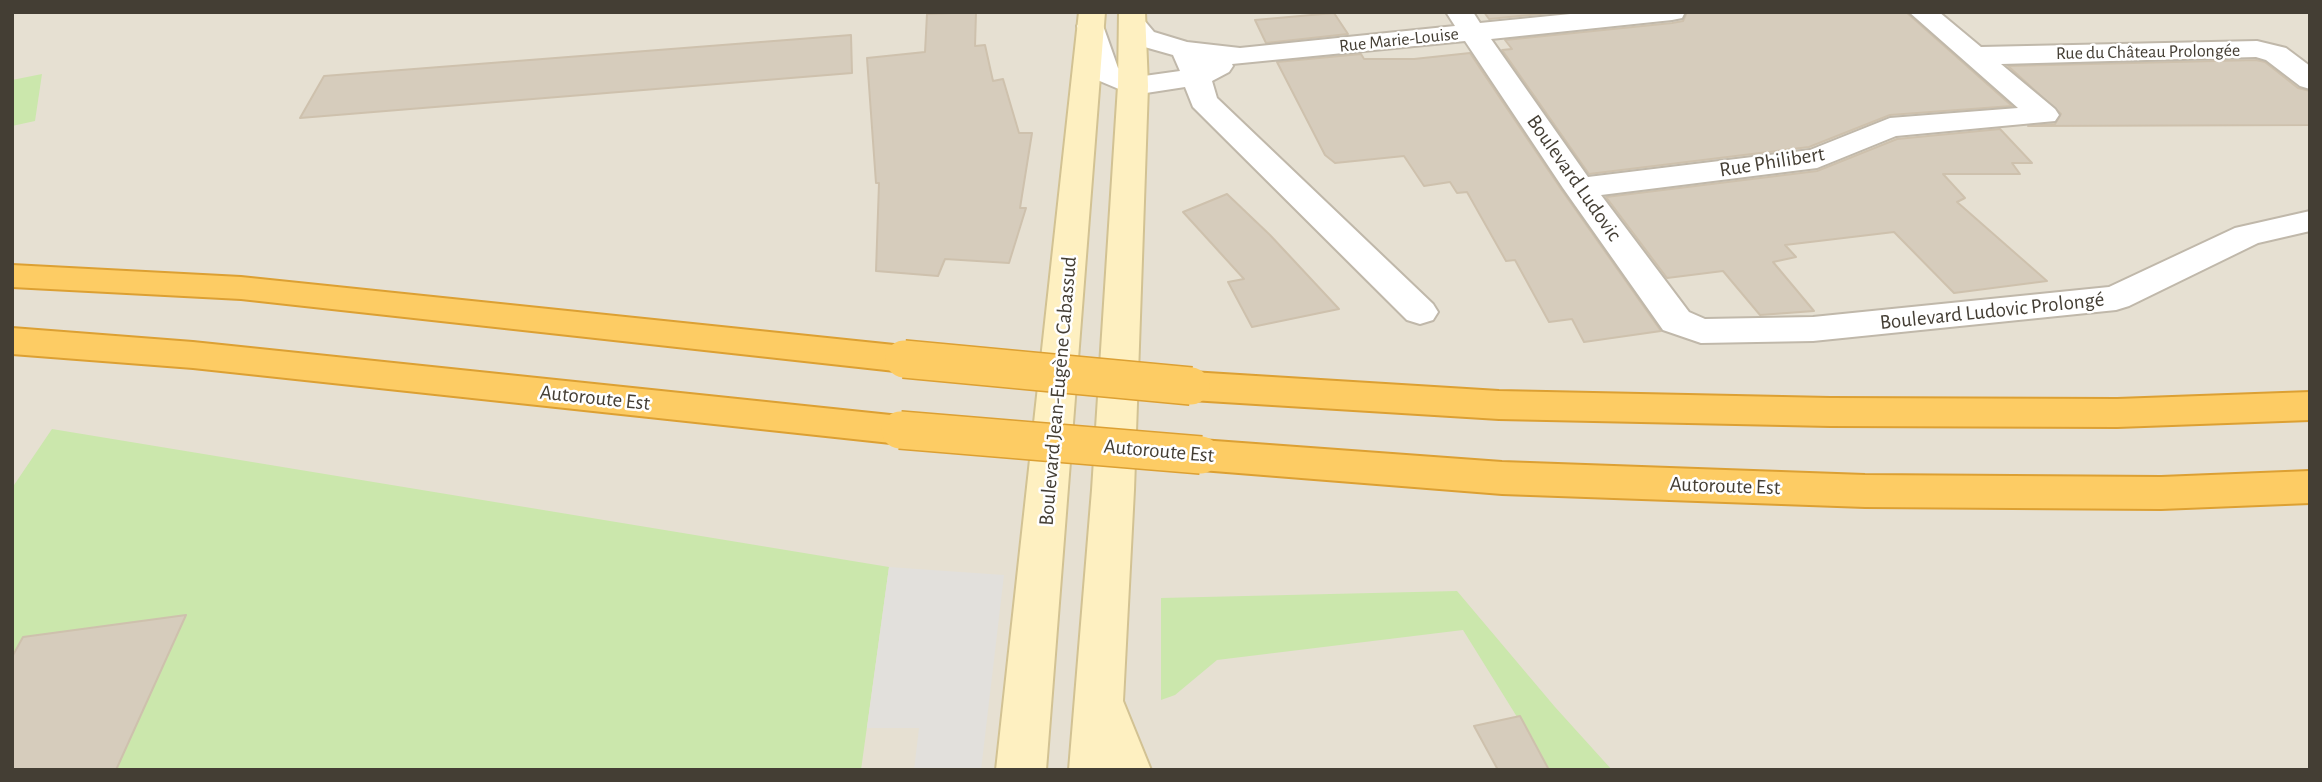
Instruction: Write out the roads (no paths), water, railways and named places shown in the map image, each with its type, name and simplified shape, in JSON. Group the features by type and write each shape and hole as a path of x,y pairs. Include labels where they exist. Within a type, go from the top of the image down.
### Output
{"highway":[{"path":"12,276 241,288 904,359 1191,386 1499,405 1830,412 2117,412 2310,406"},
{"name":"Autoroute Est","path":"12,341 193,355 900,430 1502,478 1865,491 2161,494 2310,487"}],"street":[{"name":"Rue Marie-Louise","path":"1191,63 1465,22 1672,12"},
{"path":"1922,12 1977,56"},
{"path":"1091,19 1105,73 1133,86 1191,63"},
{"name":"Boulevard Jean-Eugène Cabassud","path":"1021,770 1091,19"},
{"path":"1132,19 1143,38 1191,63 1203,101 1420,312"},
{"path":"1094,770 1113,490 1133,86 1132,19"},
{"name":"Boulevard Ludovic","path":"1465,22 1579,188 1676,321 1701,331"},
{"name":"Rue du Château Prolongée","path":"1977,56 2257,49 2276,54 2310,80"},
{"name":"Rue Philibert","path":"1579,188 1817,159 1890,127 2044,115 1977,56"},
{"name":"Boulevard Ludovic Prolongé","path":"1701,331 1813,329 2116,298 2247,235 2310,221"},
{"path":"1099,699 1126,770"},
{"path":"1028,711 1037,770"}]}
